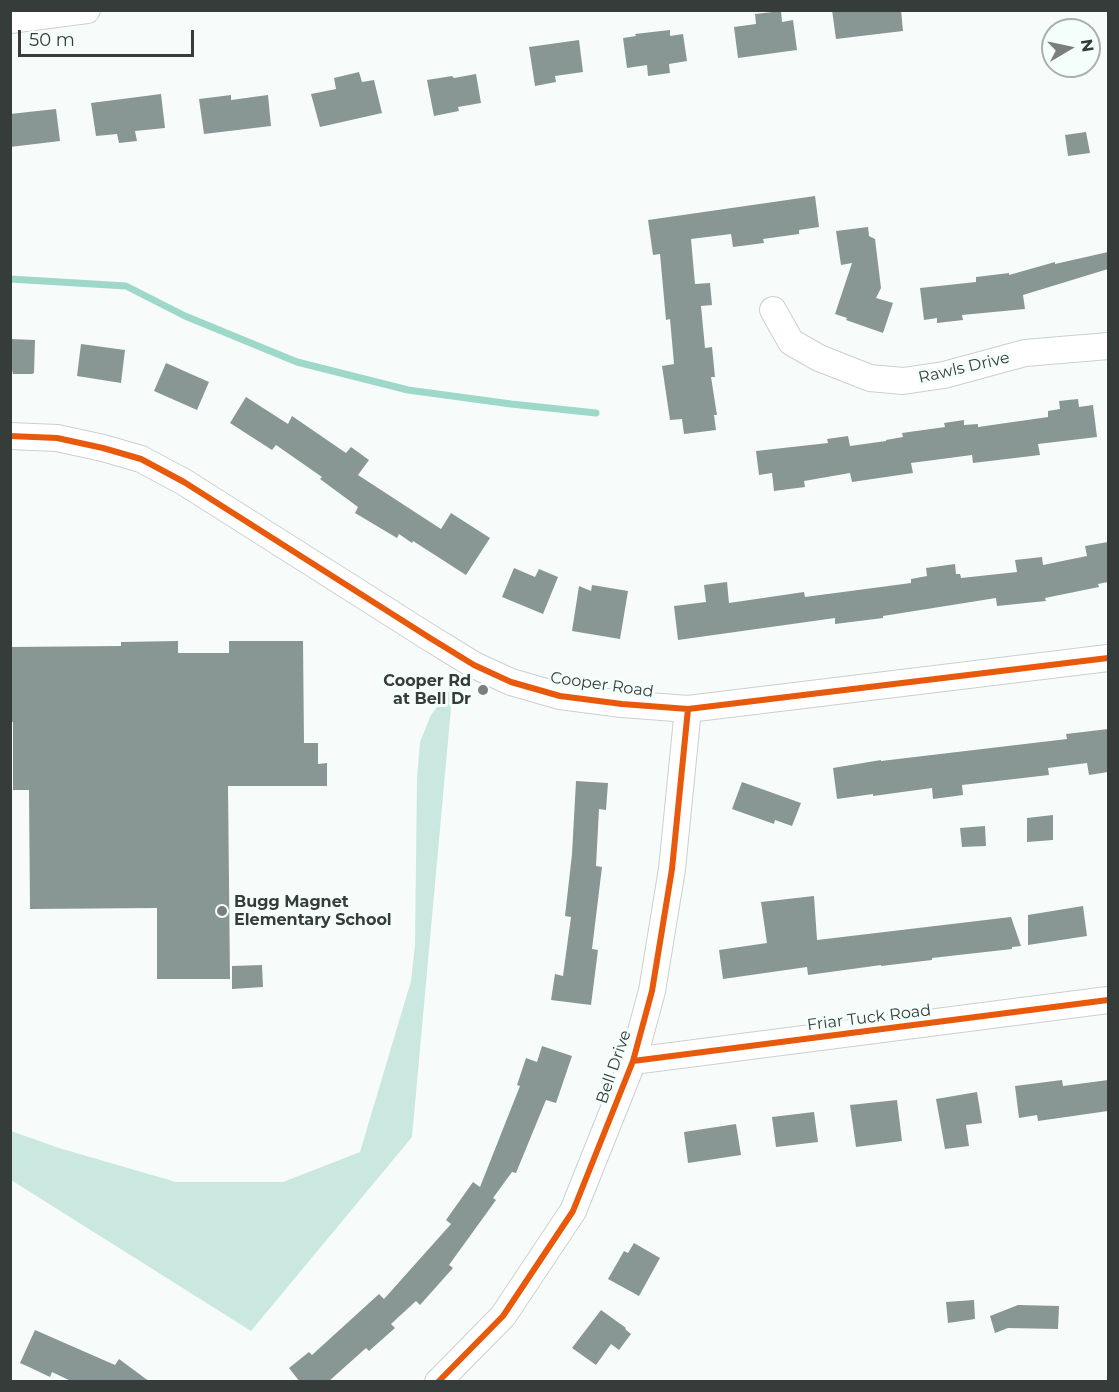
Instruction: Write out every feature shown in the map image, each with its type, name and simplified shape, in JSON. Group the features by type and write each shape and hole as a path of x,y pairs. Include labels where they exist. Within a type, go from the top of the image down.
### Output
{"street":[{"path":"10,20 87,10"},
{"name":"Rawls Drive","path":"773,310 791,342 819,358 870,378 903,381 944,375 1025,353 1108,346"},
{"name":"Cooper Road","path":"10,436 57,438 141,459 184,482 474,665 512,682 560,696 688,709 1108,658"},
{"name":"Bell Drive","path":"438,1382 503,1316 573,1211 633,1061 652,991 672,869 688,709"},
{"name":"Friar Tuck Road","path":"633,1061 1108,1000"}],"green space":[{"path":"453,686 412,1137 251,1331 11,1180 11,1131 59,1148 176,1182 283,1182 360,1152 411,981 415,945 417,778 420,742 431,715"}],"building":[{"path":"832,10 901,10 903,31 836,39"},
{"path":"781,11 782,22 793,20 797,50 738,58 734,27 756,24 755,14"},
{"path":"670,30 670,36 683,34 687,61 669,64 670,73 648,76 647,65 627,68 623,38 636,36 635,34"},
{"path":"579,40 583,72 555,76 556,82 535,86 529,47"},
{"path":"359,72 362,82 374,80 382,113 320,127 311,94 336,89 334,78"},
{"path":"476,74 481,103 458,107 459,111 434,116 427,80"},
{"path":"161,94 165,128 135,131 137,141 119,143 117,134 96,136 91,103"},
{"path":"231,95 231,100 268,95 271,126 204,134 199,99"},
{"path":"56,109 60,141 10,147 10,114"},
{"path":"1086,132 1090,153 1068,156 1065,135"},
{"path":"815,196 819,227 799,230 799,234 763,239 764,243 733,247 731,234 691,239 695,284 710,283 712,305 701,306 705,348 712,347 715,377 711,377 717,415 714,415 716,430 684,434 682,419 670,420 662,366 674,364 670,319 666,320 660,254 653,255 648,220"},
{"path":"868,227 869,236 875,239 881,288 876,298 893,303 883,333 835,314 852,263 841,265 836,231"},
{"path":"1108,252 1108,269 1023,295 1025,309 962,315 963,320 937,323 937,318 924,320 920,288 976,282 976,277 1009,273 1009,275 1055,262 1055,264"},
{"path":"10,339 35,340 34,373 13,374 10,370"},
{"path":"81,344 125,350 121,383 77,376"},
{"path":"166,363 209,382 197,410 154,391"},
{"path":"246,397 288,424 292,416 346,453 351,447 369,460 358,475 441,529 451,513 490,538 466,575 413,541 412,543 399,534 397,538 355,513 358,507 320,479 322,477 276,445 272,450 230,423"},
{"path":"1078,399 1079,407 1093,405 1097,437 1038,444 1040,455 973,463 972,455 911,463 913,473 852,482 850,473 804,481 805,487 774,491 772,473 759,475 756,451 828,443 827,439 848,436 850,446 886,441 903,437 902,433 945,427 944,423 964,420 964,425 978,424 978,427 1048,417 1048,411 1060,409 1059,401"},
{"path":"1108,542 1108,582 1098,584 1099,587 1045,598 1046,601 997,606 996,598 883,616 883,618 835,624 835,618 678,640 674,606 706,602 704,585 727,582 729,603 804,592 805,597 911,583 911,579 927,576 926,568 955,564 956,574 960,574 961,578 1017,572 1015,560 1042,557 1043,565 1087,556 1085,546"},
{"path":"514,568 535,577 539,569 558,577 543,614 502,597"},
{"path":"592,585 628,591 620,639 572,631 579,586 591,591"},
{"path":"178,641 178,653 229,653 229,641 303,641 304,743 318,743 318,764 327,763 327,786 228,786 230,979 157,979 157,908 30,909 29,790 13,790 10,647 121,646 121,642"},
{"path":"1108,729 1108,772 1089,775 1087,763 1048,768 1049,775 962,785 963,795 933,799 932,788 837,799 833,768 881,760 1067,739 1066,734"},
{"path":"576,781 608,783 606,810 599,809 596,866 602,867 592,949 598,950 591,1005 551,1000 555,974 563,976 571,917 565,916 572,854"},
{"path":"742,782 801,803 792,826 775,820 774,824 732,809"},
{"path":"1053,815 1053,840 1027,842 1027,818"},
{"path":"985,826 986,846 962,847 960,828"},
{"path":"814,896 817,940 1011,917 1021,946 932,958 932,960 808,975 807,967 723,979 719,950 767,943 761,902"},
{"path":"1083,906 1087,936 1028,945 1028,915"},
{"path":"262,965 263,987 232,989 232,966"},
{"path":"542,1046 572,1056 556,1103 546,1100 516,1173 512,1172 493,1198 496,1200 449,1265 453,1268 420,1305 416,1301 391,1324 395,1328 369,1351 366,1348 328,1382 300,1382 289,1368 309,1352 312,1355 379,1294 384,1299 451,1224 446,1220 473,1182 480,1187 520,1086 517,1085 526,1058 537,1062"},
{"path":"1062,1080 1063,1086 1108,1080 1108,1111 1038,1121 1037,1115 1019,1118 1015,1086"},
{"path":"977,1092 982,1123 966,1125 969,1146 945,1149 936,1099"},
{"path":"897,1100 902,1141 856,1147 850,1105"},
{"path":"814,1112 818,1142 776,1147 772,1117"},
{"path":"736,1124 741,1155 688,1163 684,1132"},
{"path":"634,1243 660,1258 639,1296 608,1279 624,1251 628,1253"},
{"path":"974,1300 975,1319 948,1323 946,1302"},
{"path":"1018,1305 1059,1306 1058,1329 1008,1328 995,1333 990,1316"},
{"path":"601,1310 631,1334 619,1350 611,1344 596,1365 572,1348"},
{"path":"35,1330 115,1365 119,1359 151,1382 73,1382 52,1372 50,1377 20,1363"}],"waterway":[{"path":"10,279 126,286 185,316 297,362 408,390 596,413"}],"cycle path":[{"path":"10,436 57,438 141,459 184,482 474,665 511,682 560,696 688,709 1108,658"},
{"path":"438,1382 503,1316 573,1211 633,1061 652,991 672,869 688,709"},
{"path":"633,1061 1108,1000"}],"place":[{"name":"Cooper Rd at Bell Dr","path":"483,690"},
{"name":"Bugg Magnet Elementary School","path":"222,911"}]}
